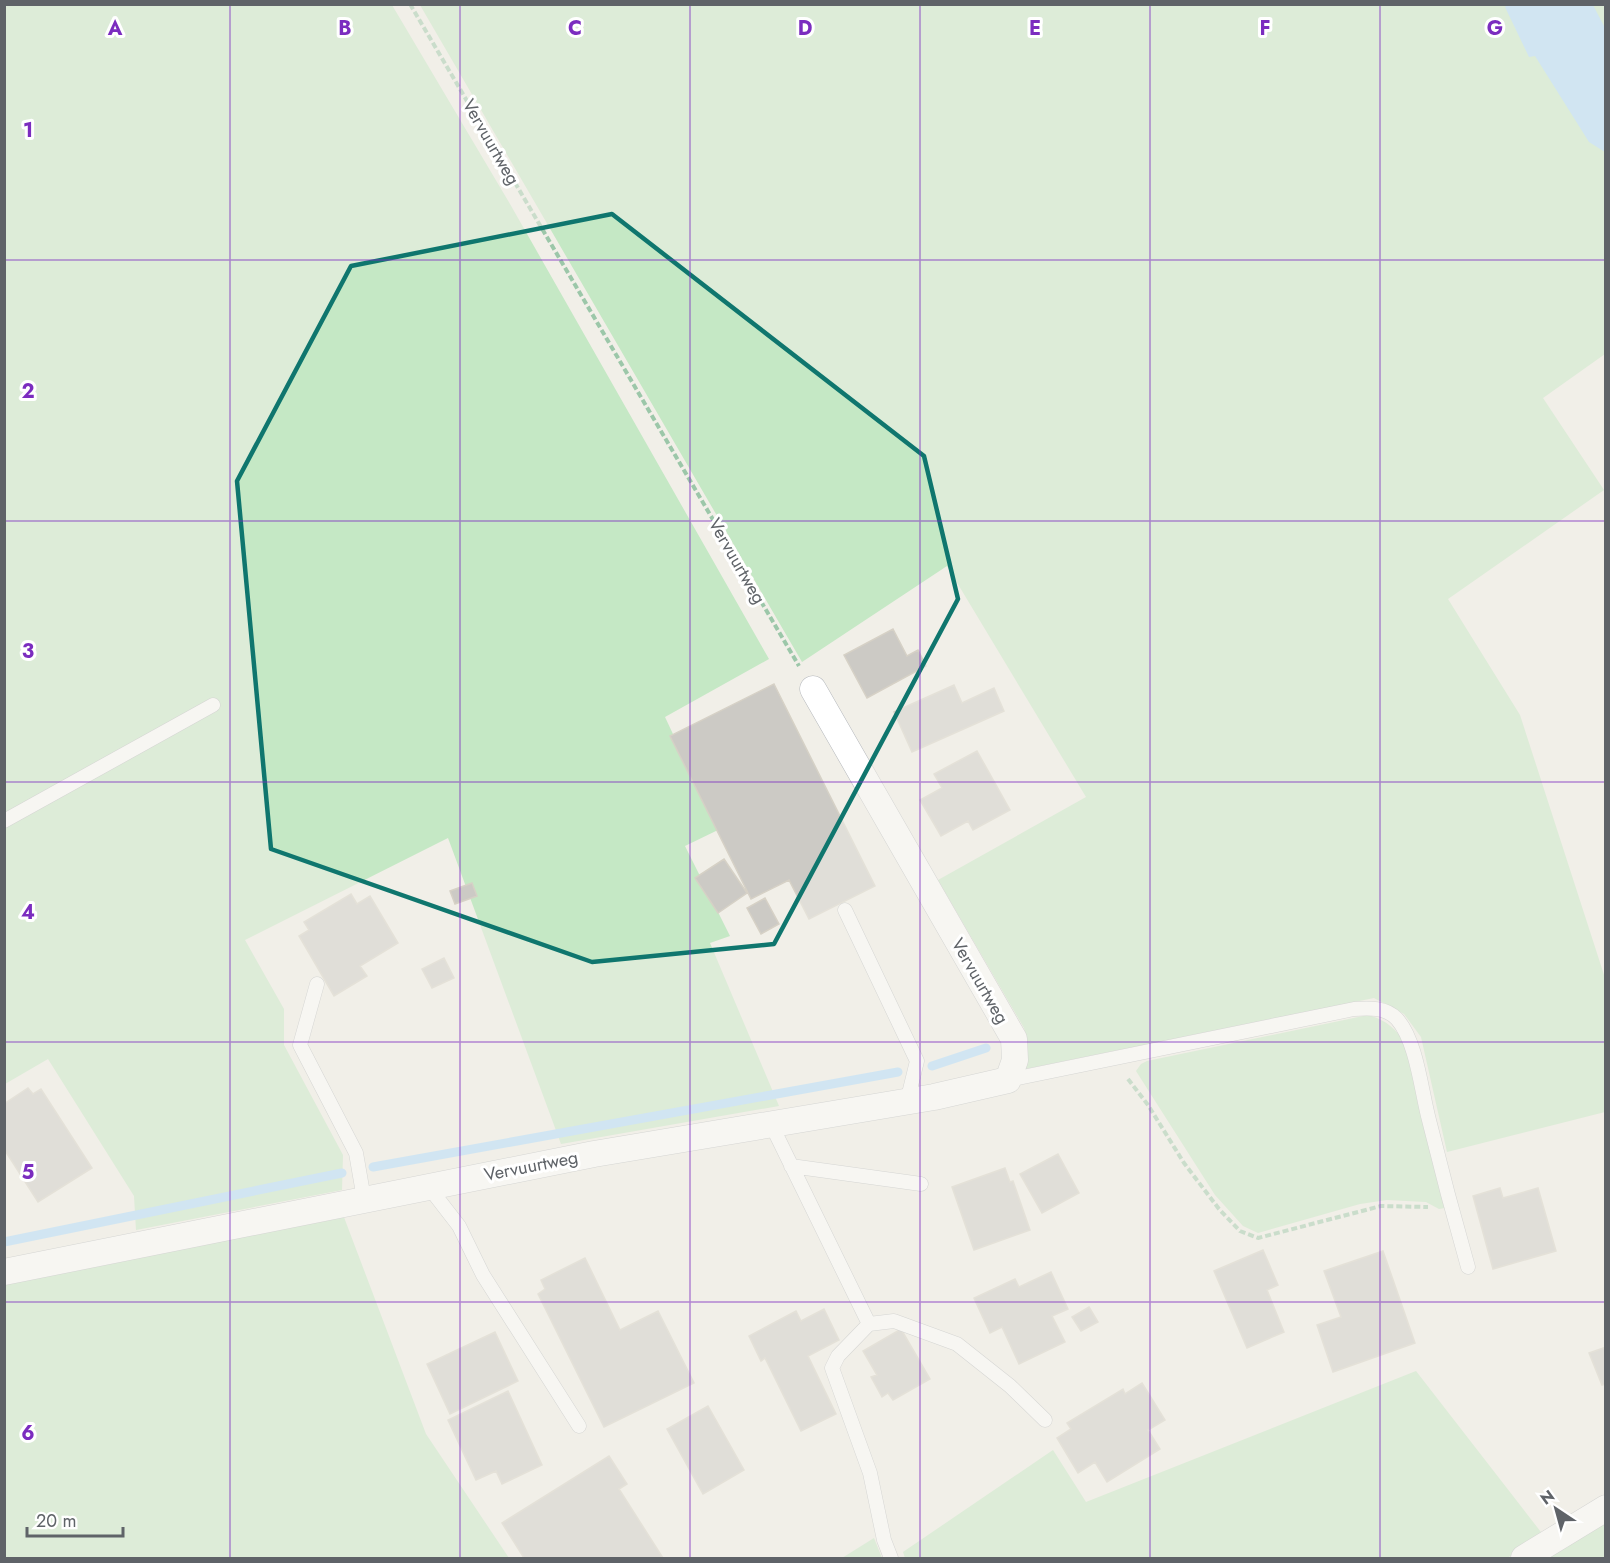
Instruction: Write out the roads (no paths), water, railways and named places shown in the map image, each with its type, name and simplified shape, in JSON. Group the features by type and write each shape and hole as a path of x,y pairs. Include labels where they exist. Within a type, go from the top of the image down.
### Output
{"street":[{"name":"Vervuurtweg","path":"4,1272 594,1154 907,1102 1008,1080 1015,1060 1014,1039 813,689"},
{"path":"1524,1558 1605,1508"}],"lane":[{"path":"4,821 213,705"},
{"path":"845,910 917,1061 907,1102"},
{"path":"317,984 300,1045 356,1153 364,1199"},
{"path":"1008,1080 1354,1009 1372,1008 1388,1012 1405,1030 1411,1045 1468,1267"},
{"path":"771,1124 869,1324"},
{"path":"791,1166 921,1184"},
{"path":"428,1186 459,1226 483,1275 579,1426"},
{"path":"891,1558 884,1540 870,1473 832,1368 837,1356 869,1324 894,1321 957,1344 1010,1386 1045,1420"}],"water":[{"path":"1507,5 1593,5 1605,28 1605,152 1589,142 1535,56 1529,57 1505,7"}],"waterway":[{"path":"932,1066 986,1048"},
{"path":"373,1167 898,1072"},
{"path":"4,1242 342,1173"}]}
